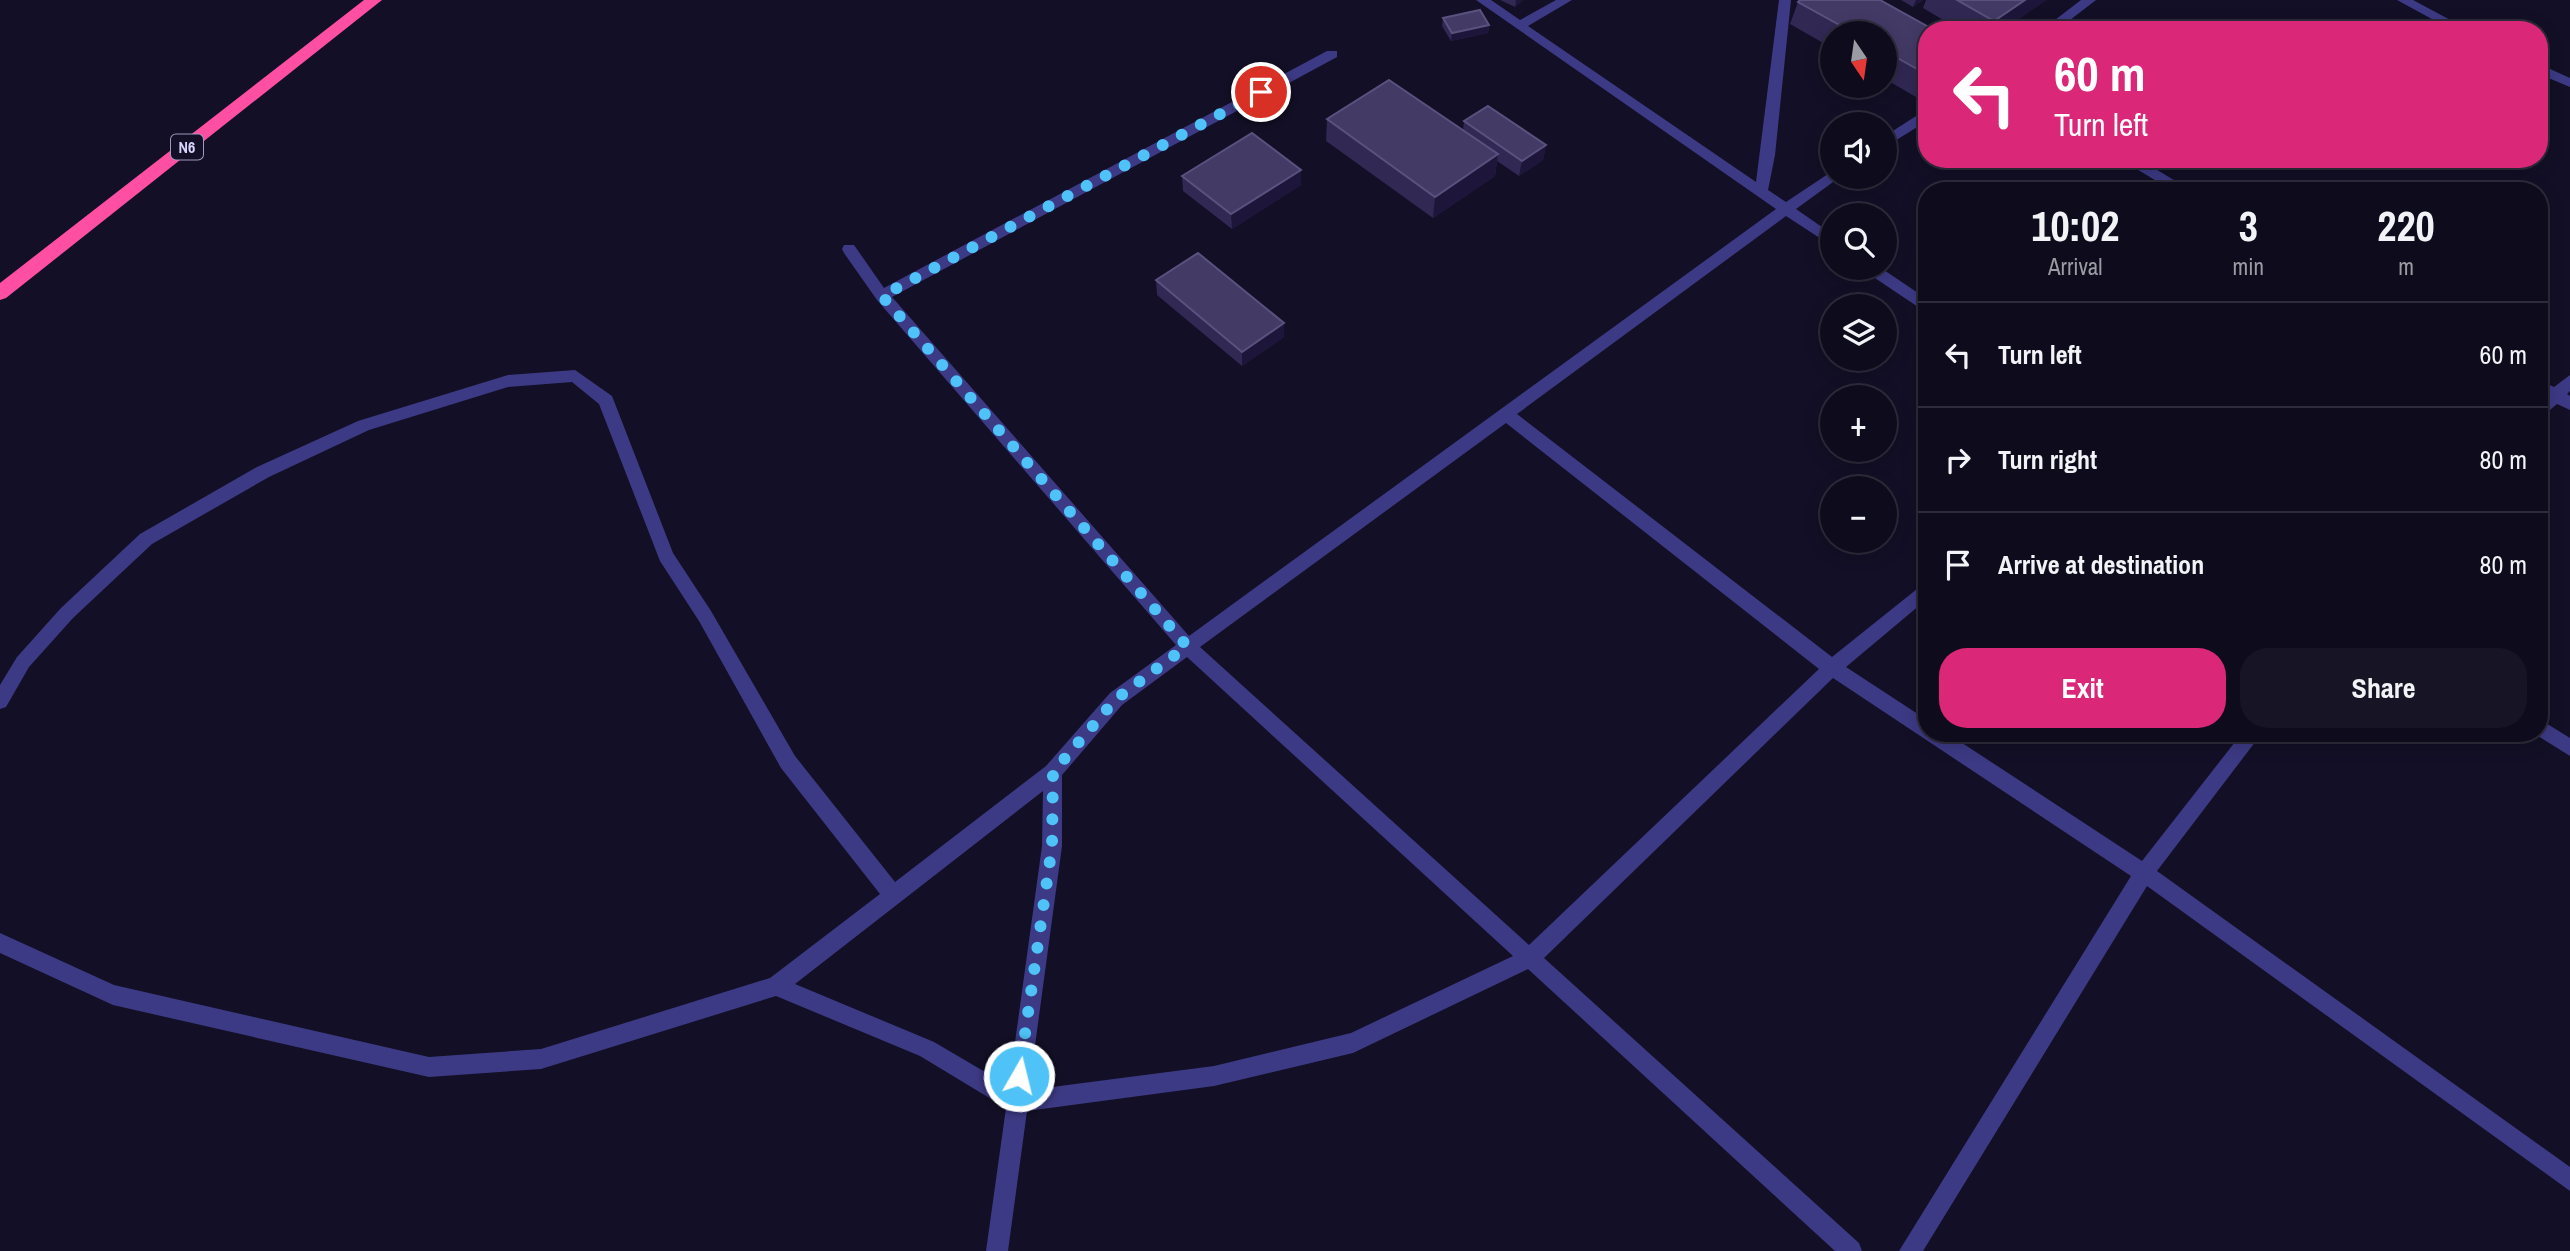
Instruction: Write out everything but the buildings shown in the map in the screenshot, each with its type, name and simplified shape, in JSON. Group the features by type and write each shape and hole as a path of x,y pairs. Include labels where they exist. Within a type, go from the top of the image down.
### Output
{"highway":[{"name":"N6","path":"0,293 374,0"}],"street":[{"path":"1482,0 1820,233"},
{"path":"1520,25 1566,0"},
{"path":"1761,191 1768,155 1785,0"},
{"path":"2061,21 2090,0"},
{"path":"2403,0 2445,21"},
{"path":"882,296 1332,54"},
{"path":"2548,72 2570,83"},
{"path":"1897,134 1918,120"},
{"path":"2143,168 2169,182"},
{"path":"0,943 113,995 429,1068 541,1059 776,986 1053,772 1116,699 1820,186"},
{"path":"849,249 882,296 1187,646 1851,1251"},
{"path":"1888,280 1918,301"},
{"path":"0,701 32,652 68,613 146,538 263,472 377,421 508,381 575,376 606,400 666,556 705,617 788,762 893,895"},
{"path":"2563,399 2570,381"},
{"path":"1506,414 1832,668 1918,724"},
{"path":"776,986 927,1049 1015,1102 1214,1076 1353,1043 1530,958 1832,668 1918,596"},
{"path":"2548,733 2570,748"},
{"path":"1945,742 2144,873 2570,1180"},
{"path":"1910,1251 2144,873 2246,742"},
{"path":"997,1251 1015,1102 1052,846 1053,772"}],"route":[{"path":"1019,1076 1052,846 1053,772 1116,699 1187,646 882,296 1261,92"}]}
